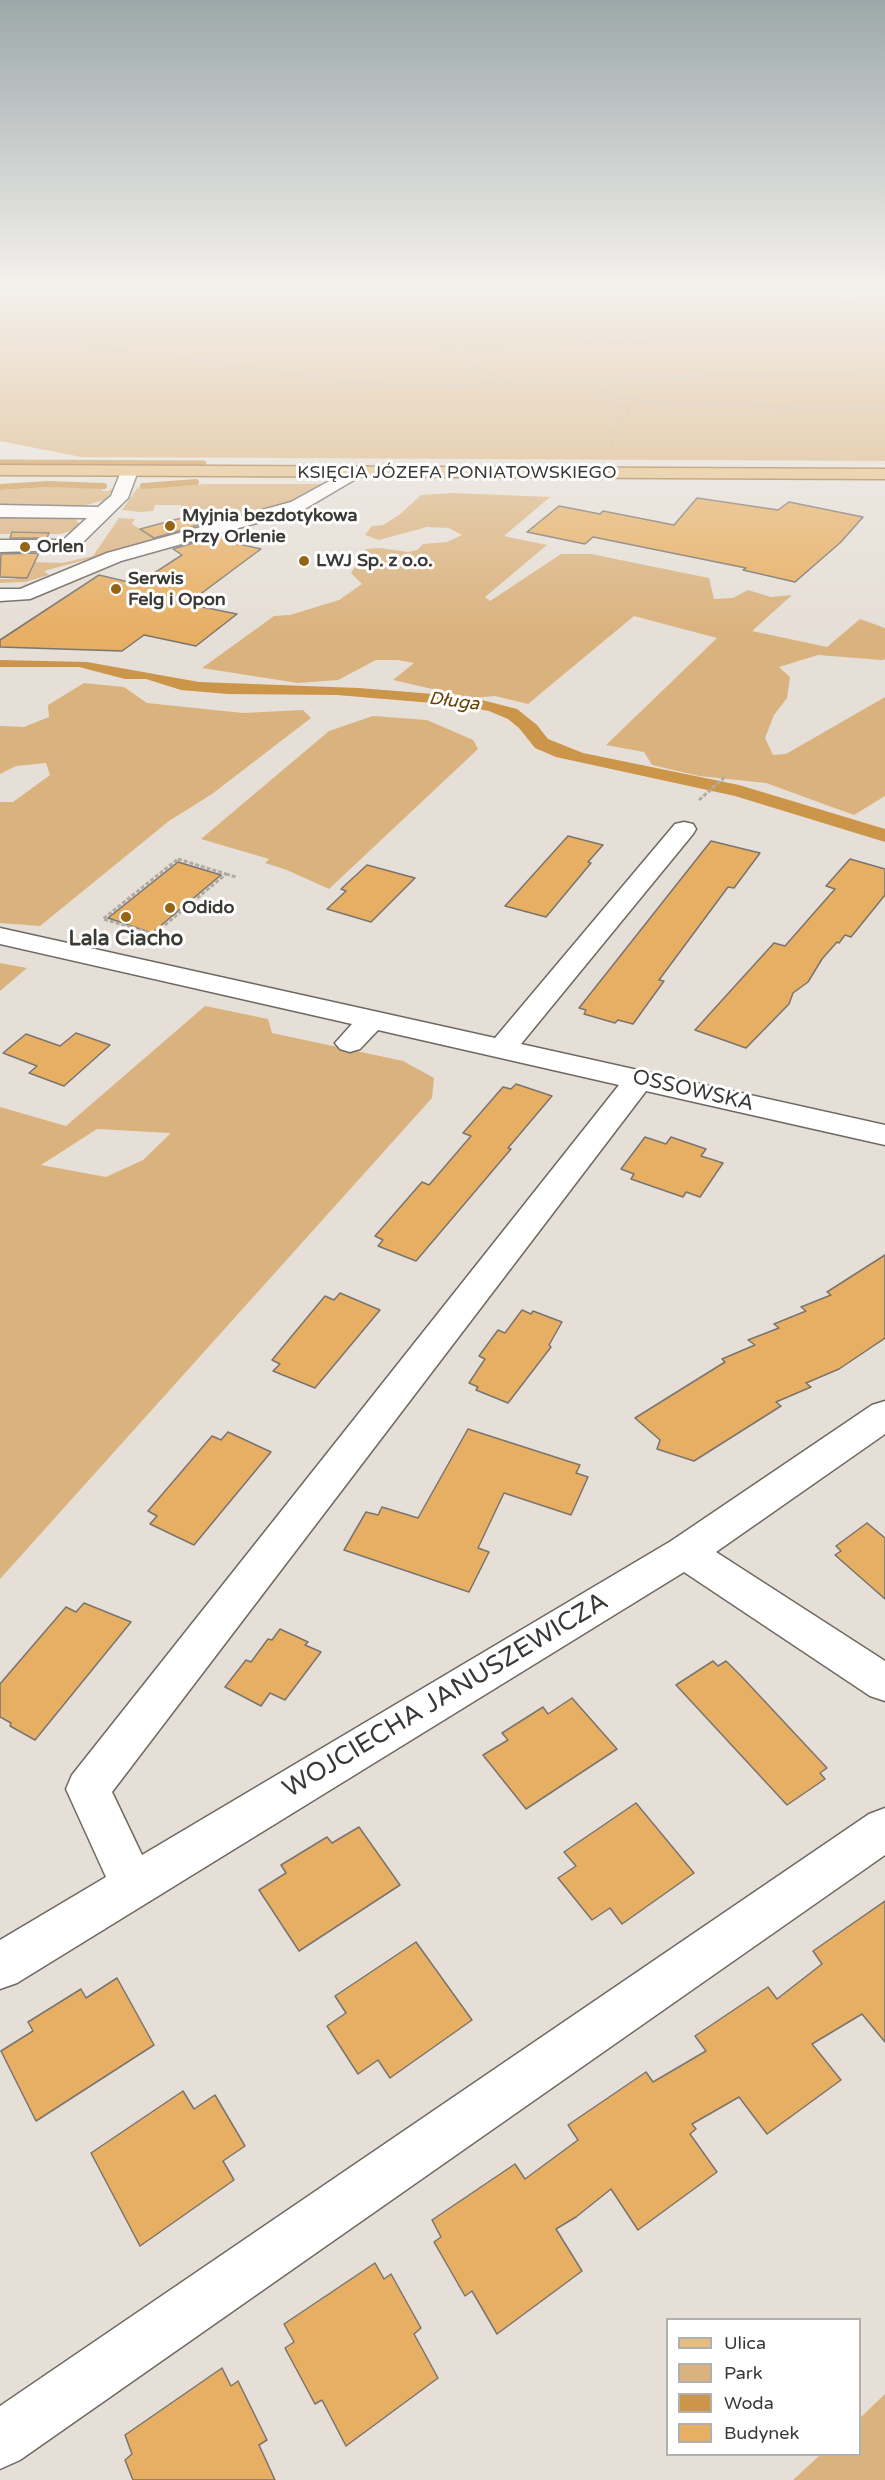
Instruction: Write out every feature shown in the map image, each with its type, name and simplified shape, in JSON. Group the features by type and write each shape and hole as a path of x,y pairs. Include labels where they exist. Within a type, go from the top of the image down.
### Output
{"main road":[{"name":"KSIĘCIA JÓZEFA PONIATOWSKIEGO","path":"0,471 885,474"}],"street":[{"path":"0,546 68,546 119,498 129,471"},
{"path":"0,595 23,594 114,557 297,506 353,472"},
{"path":"0,511 103,513"},
{"path":"502,1048 684,829"},
{"name":"OSSOWSKA","path":"0,936 30,942 133,975 372,1019 885,1135"},
{"path":"10,963 30,942"},
{"path":"350,1043 372,1019"},
{"path":"132,1884 88,1789 639,1079"},
{"name":"WOJCIECHA JANUSZEWICZA","path":"0,1966 132,1884 685,1552 885,1415"},
{"path":"685,1552 885,1683"},
{"path":"0,2440 885,1830"}],"path":[{"path":"615,401 630,410 614,430 611,443 617,473"},
{"path":"648,401 668,404 752,404 803,411 885,409"},
{"path":"699,800 726,776"},
{"path":"226,874 154,934 103,919 178,860 226,874 236,877"}],"green space":[{"path":"0,401 885,401 885,461 81,457 0,441"},
{"path":"205,484 330,484 302,499 236,520 219,519 200,511 181,510 181,505 155,505 153,511 122,510 138,487"},
{"path":"47,487 103,488 102,491 109,491 111,488 112,491 105,500 82,506 0,507 0,490"},
{"path":"455,493 550,497 504,536 547,545 485,597 490,601 561,554 591,554 709,578 714,599 733,598 748,590 771,597 792,595 752,631 827,647 860,619 885,628 885,659 818,655 779,667 790,677 787,698 774,715 765,738 773,755 786,754 885,697 885,796 854,815 766,783 699,776 652,765 644,752 606,745 717,638 634,616 528,704 495,696 472,698 393,680 414,663 398,660 376,660 338,680 298,683 202,668 274,616 290,615 339,600 362,584 351,573 366,549 380,548 408,552 417,550 423,544 447,542 462,535 449,528 427,527 379,540 365,535 372,526 383,525 399,515 421,495"},
{"path":"67,517 75,519 80,524 74,530 60,534 0,534 0,518"},
{"path":"119,518 135,519 132,524 159,540 44,571 49,575 25,582 0,583 0,579 13,579 28,575 35,562 62,563 93,556"},
{"path":"84,683 124,687 147,703 243,713 303,710 311,718 212,794 169,821 40,926 0,923 0,802 13,802 50,775 46,763 16,766 0,774 0,726 24,727 49,717 48,705"},
{"path":"373,716 427,720 473,740 478,749 329,889 265,863 269,859 201,839 329,731"},
{"path":"0,963 27,968 0,991"},
{"path":"205,1006 268,1019 272,1033 403,1061 434,1078 432,1098 0,1579 0,1107 66,1126","holes":["97,1129 169,1133 143,1160 106,1177 41,1165"]},
{"path":"885,2394 885,2480 793,2480 819,2456 861,2456 861,2417"}],"water":[{"name":"Długa","path":"0,660 87,662 199,682 359,688 470,697 517,709 537,725 548,739 583,753 739,785 885,829 885,842 735,796 556,757 535,748 519,728 508,719 489,711 457,705 337,695 228,694 181,690 146,679 125,679 79,667 0,667"}],"building":[{"path":"697,498 778,510 789,502 863,517 841,542 795,582 743,570 746,568 593,537 585,544 527,532 559,506 600,514 603,511 674,525"},
{"name":"Myjnia bezdotykowa Przy Orlenie","path":"189,516 202,524 154,538 140,529"},
{"path":"12,532 49,533 47,538 10,538"},
{"path":"221,535 234,543 261,549 187,604 237,614 196,646 144,635 122,651 0,647 0,640 99,575 137,584 182,555 173,549"},
{"path":"39,553 27,578 0,577 1,554"},
{"path":"568,836 603,845 546,917 505,906"},
{"path":"711,841 760,853 734,888 728,887 659,980 664,981 633,1024 618,1020 615,1023 584,1014 586,1010 579,1008"},
{"path":"850,859 885,869 885,895 851,937 845,935 839,943 837,942 822,959 808,982 793,993 789,1004 746,1048 695,1030 774,943 785,946 835,889 826,886"},
{"path":"178,862 221,875 152,933 108,918"},
{"path":"367,865 415,878 371,922 327,909 346,891 341,889"},
{"path":"76,1033 110,1045 64,1086 29,1073 37,1066 3,1053 26,1034 60,1046"},
{"path":"516,1084 552,1096 508,1148 511,1149 416,1261 378,1246 383,1240 375,1236 422,1182 429,1185 471,1136 463,1133 503,1087 511,1089"},
{"path":"645,1137 666,1144 671,1137 706,1149 701,1156 723,1163 700,1197 686,1192 683,1197 631,1179 634,1174 621,1169"},
{"path":"885,1255 885,1338 839,1369 806,1383 811,1387 776,1402 781,1406 694,1461 657,1449 660,1440 635,1418 725,1362 722,1359 755,1345 748,1340 779,1328 774,1324 806,1311 801,1307 831,1295 827,1292"},
{"path":"340,1293 380,1310 315,1388 273,1371 280,1364 272,1360 325,1296 334,1300"},
{"path":"522,1310 531,1314 533,1311 562,1322 549,1345 551,1347 508,1403 476,1390 478,1387 469,1383 485,1359 479,1356 498,1330 505,1333"},
{"path":"468,1429 580,1465 576,1473 588,1477 571,1515 504,1493 478,1548 489,1552 469,1592 344,1550 366,1512 378,1515 382,1507 418,1518"},
{"path":"228,1432 271,1452 194,1545 150,1524 157,1516 148,1511 212,1436 221,1440"},
{"path":"867,1523 885,1538 885,1599 835,1555 841,1551 836,1546"},
{"path":"84,1603 131,1622 35,1740 10,1726 11,1723 0,1717 0,1684 66,1607 76,1612"},
{"path":"280,1629 308,1642 305,1645 321,1652 285,1700 270,1693 261,1706 225,1687 246,1660 251,1662 268,1639 272,1640"},
{"path":"713,1661 718,1666 726,1661 742,1677 827,1768 820,1773 825,1779 787,1805 676,1685"},
{"path":"572,1698 617,1749 526,1809 483,1755 508,1740 502,1733 543,1707 548,1714"},
{"path":"636,1803 694,1873 622,1924 610,1908 592,1920 558,1878 576,1866 564,1852"},
{"path":"359,1827 400,1885 299,1951 259,1890 286,1873 281,1865 327,1837 332,1843"},
{"path":"885,1901 885,2042 862,2014 812,2044 841,2080 767,2134 739,2097 692,2124 696,2129 690,2134 717,2172 638,2230 611,2189 576,2217 556,2229 582,2271 497,2334 472,2291 465,2296 434,2242 441,2237 432,2220 515,2164 525,2179 578,2140 568,2125 646,2072 653,2082 706,2051 695,2036 768,1987 777,1999 822,1964 813,1951"},
{"path":"416,1942 472,2020 390,2078 378,2060 358,2074 327,2026 346,2013 335,1996"},
{"path":"117,1978 154,2045 36,2121 1,2051 33,2031 28,2022 81,1989 86,1998"},
{"path":"183,2091 194,2109 215,2095 245,2146 223,2161 234,2180 140,2246 91,2153"},
{"path":"375,2263 384,2279 391,2274 421,2328 414,2334 438,2378 346,2446 322,2400 315,2404 285,2348 294,2342 284,2324"},
{"path":"222,2368 231,2386 238,2381 267,2440 259,2445 275,2480 133,2480 125,2460 132,2454 125,2435"}],"waterway":[{"path":"0,462 204,463 203,465"},
{"path":"143,486 196,482"},
{"path":"0,487 48,484 104,486"}],"place":[{"name":"Myjnia bezdotykowa Przy Orlenie","path":"170,526"},
{"name":"Orlen","path":"25,547"},
{"name":"LWJ Sp. z o.o.","path":"304,561"},
{"name":"Serwis Felg i Opon","path":"116,589"},
{"name":"Odido","path":"170,908"},
{"name":"Lala Ciacho","path":"126,917"}]}
